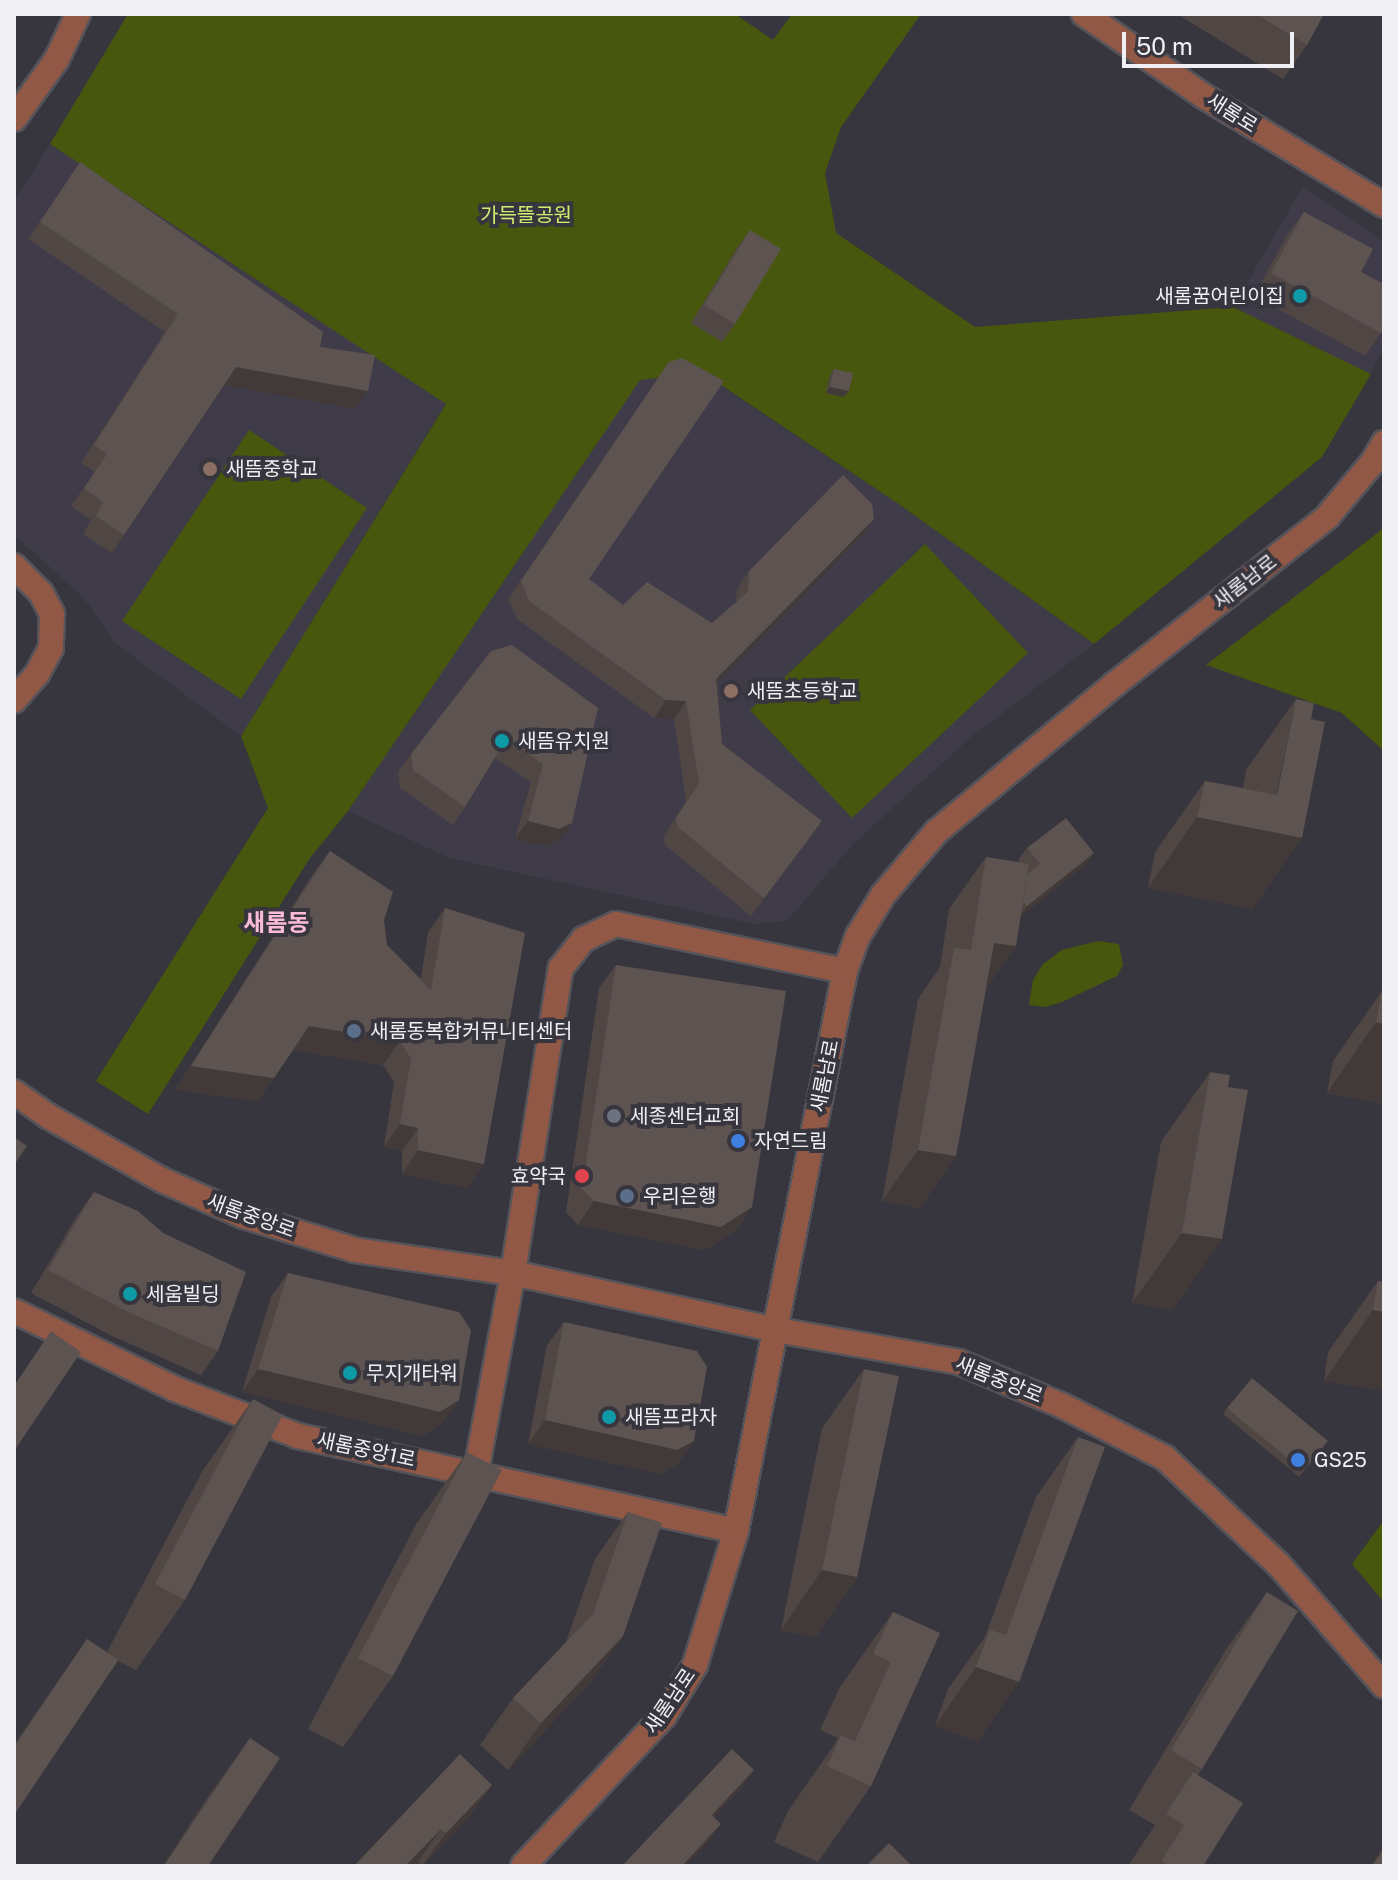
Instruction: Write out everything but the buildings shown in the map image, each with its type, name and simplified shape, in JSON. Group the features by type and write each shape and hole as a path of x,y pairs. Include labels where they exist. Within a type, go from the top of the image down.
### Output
{"street":[{"path":"14,119 57,59 78,14"},
{"name":"새롬로","path":"1084,14 1205,97 1384,205"},
{"name":"새롬남로","path":"523,1866 664,1716 695,1665 736,1531 845,971 858,936 883,895 936,832 1115,684 1327,517 1373,462 1384,443"},
{"path":"14,566 41,593 52,614 51,648 37,674 14,700"},
{"path":"476,1472 513,1273 561,968 584,939 616,924 845,971"},
{"name":"새롬중앙로","path":"14,1092 48,1116 162,1180 244,1216 355,1250 513,1273 776,1330 959,1362 1063,1406 1165,1458 1279,1565 1384,1686"},
{"name":"새롬중앙1로","path":"14,1311 175,1389 298,1436 476,1472 736,1531"}],"shaded area":[{"name":"새뜸중학교","path":"50,144 446,403 241,736 115,643 83,597 14,535 14,201"},
{"path":"1303,186 1384,241 1384,347 1371,374 1233,307"},
{"name":"새뜸초등학교","path":"702,373 900,505 1094,644 971,737 854,843 787,921 754,924 449,858 348,811 640,379"}],"green space":[{"name":"가득뜰공원","path":"128,14 735,14 773,40 792,14 921,14 841,127 825,173 836,233 975,327 1233,307 1371,374 1322,457 1094,644 900,505 703,373 640,380 348,811 310,858 148,1114 96,1081 268,808 241,736 446,404 50,144"},
{"path":"249,430 367,508 241,699 122,621"},
{"path":"1384,528 1384,751 1342,713 1206,665"},
{"path":"925,544 1028,653 852,818 750,710"},
{"path":"1098,941 1119,944 1123,965 1117,976 1062,1002 1045,1007 1029,1005 1033,980 1043,964 1062,950"},
{"path":"1384,1520 1384,1602 1352,1564"}],"place":[{"name":"새롬꿈어린이집","path":"1300,296"},
{"name":"새뜸중학교","path":"210,469"},
{"name":"새뜸초등학교","path":"731,691"},
{"name":"새뜸유치원","path":"502,741"},
{"name":"새롬동복합커뮤니티센터","path":"354,1031"},
{"name":"세종센터교회","path":"614,1116"},
{"name":"자연드림","path":"738,1141"},
{"name":"효약국","path":"582,1176"},
{"name":"우리은행","path":"627,1196"},
{"name":"세움빌딩","path":"130,1294"},
{"name":"무지개타워","path":"350,1373"},
{"name":"새뜸프라자","path":"609,1417"},
{"name":"GS25","path":"1298,1460"}],"district":[{"name":"새롬동","path":"276,923"}]}
